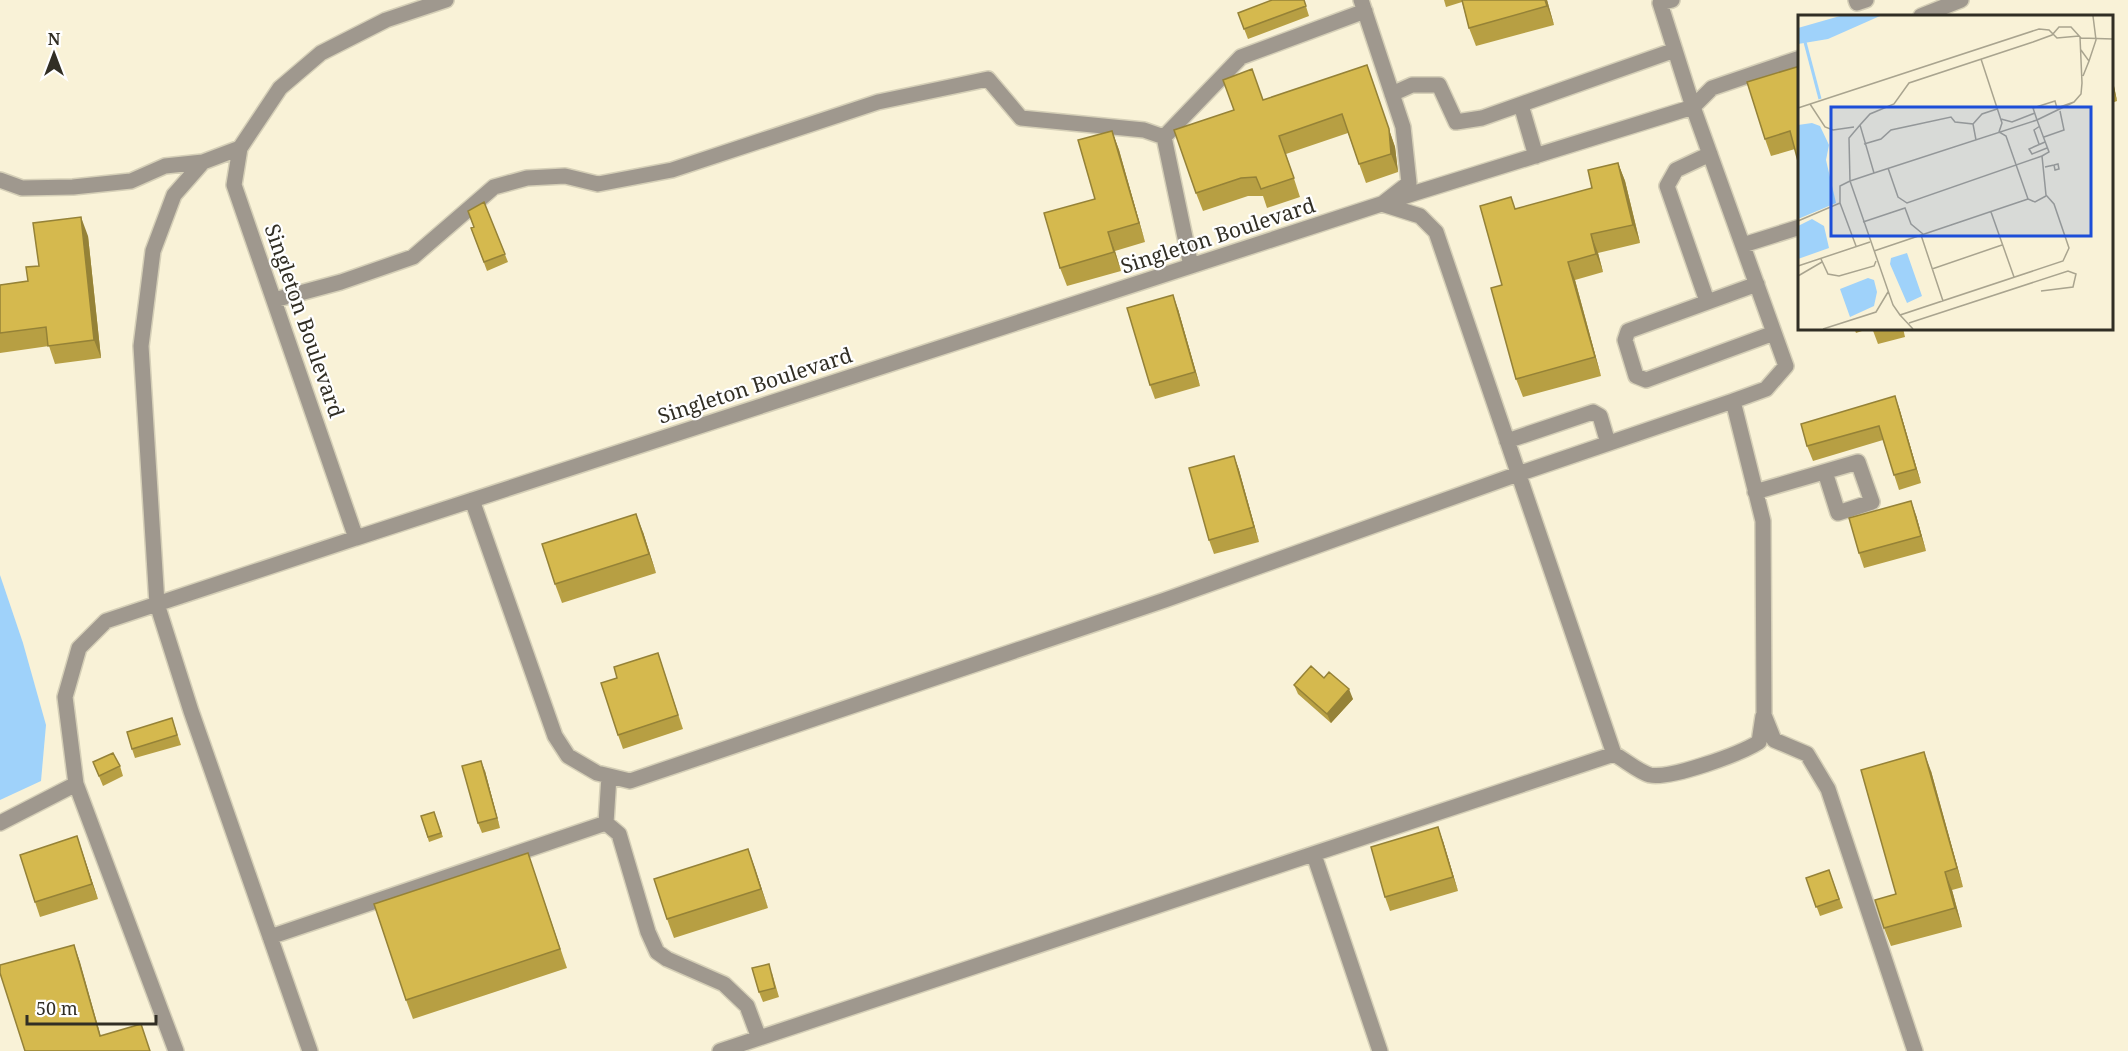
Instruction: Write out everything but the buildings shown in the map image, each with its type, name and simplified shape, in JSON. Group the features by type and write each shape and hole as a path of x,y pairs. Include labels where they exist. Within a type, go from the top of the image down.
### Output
{"lane":[{"name":"Singleton Boulevard","path":"446,0 386,20 321,53 280,88 240,148 234,185 356,538 1382,204 1693,107"},
{"path":"472,500 555,736 568,756 597,773 630,781 1165,600 1518,474 1766,389 1786,366 1693,107 1660,3 1672,0"},
{"path":"1856,0 1857,3 1866,0"},
{"path":"1924,15 1961,0"},
{"path":"1164,137 1241,57 1363,6 1403,127 1409,183 1382,204"},
{"path":"1392,94 1412,86 1439,86 1456,122 1482,118 1675,50"},
{"path":"1693,107 1712,88 1798,59"},
{"path":"274,300 341,282 413,257 494,187 527,178 565,176 598,184 672,170 878,102 988,80 1021,117 1144,130 1164,137"},
{"path":"1521,105 1536,156"},
{"path":"1164,137 1191,266"},
{"path":"0,180 22,188 73,187 131,181 165,166 203,162 240,148"},
{"path":"1707,301 1667,186 1676,170 1710,154"},
{"path":"203,162 174,195 153,251 141,346 157,604 191,711 310,1051"},
{"path":"1382,204 1420,216 1436,232 1614,754 1650,775 1677,775 1699,765 1743,752 1759,742 1764,715 1762,521 1733,401"},
{"path":"1743,245 1798,228"},
{"path":"1757,284 1628,331 1625,340 1636,376 1646,380 1774,333"},
{"path":"1507,441 1593,412 1600,416 1608,443"},
{"path":"1755,492 1825,472"},
{"path":"176,1051 76,784 65,697 79,648 106,621 356,538"},
{"path":"1764,715 1774,740 1807,754 1828,789 1915,1051"},
{"path":"720,1051 738,1048 759,1038 1614,754"},
{"path":"606,823 609,776"},
{"path":"0,823 76,784"},
{"path":"270,937 606,823"},
{"path":"606,823 620,834 648,932 657,951 667,959 724,984 747,1006 759,1038"},
{"path":"1314,855 1380,1051"}],"water":[{"path":"0,575 23,643 46,725 41,781 0,800"}]}
